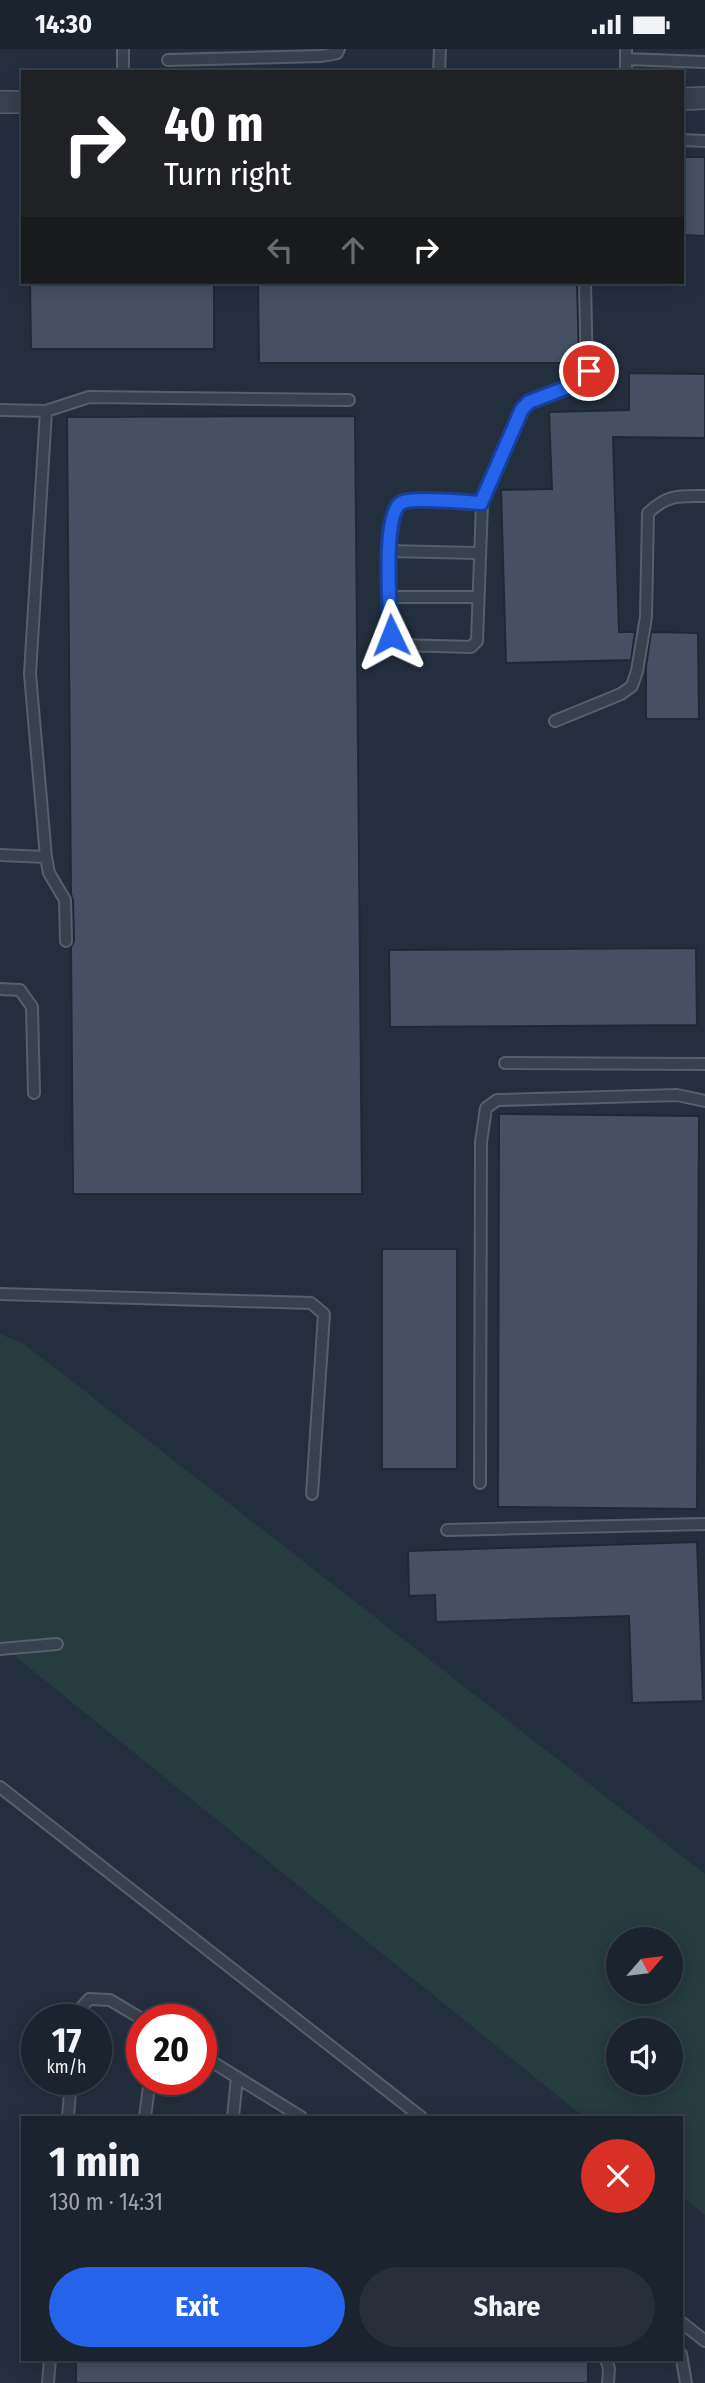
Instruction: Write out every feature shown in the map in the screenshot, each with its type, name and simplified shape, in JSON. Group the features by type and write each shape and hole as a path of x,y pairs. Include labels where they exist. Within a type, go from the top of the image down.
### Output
{"street":[{"path":"684,99 705,98"},
{"path":"0,102 21,102"}],"lane":[{"path":"123,49 123,70"},
{"path":"168,59 321,56 337,53 339,49"},
{"path":"439,70 440,49"},
{"path":"626,54 705,62"},
{"path":"684,140 705,141"},
{"path":"481,503 406,501 400,503 393,513 388,551 389,597 391,635 399,645 471,647 477,641 481,503 522,409 529,402 584,381 587,377 585,284"},
{"path":"0,410 46,411 89,397 349,400"},
{"path":"46,411 30,674 46,857 49,873 65,900 66,941"},
{"path":"555,721 621,694 632,686 646,617 648,513 660,502 673,496 705,496"},
{"path":"388,551 478,553"},
{"path":"389,597 477,597"},
{"path":"0,855 46,857"},
{"path":"0,989 20,990 32,1007 34,1093"},
{"path":"505,1063 705,1064"},
{"path":"480,1483 481,1142 486,1108 497,1100 677,1095 705,1101"},
{"path":"0,1294 312,1303 324,1314 312,1494"},
{"path":"447,1530 705,1524"},
{"path":"0,1649 57,1644"},
{"path":"0,1787 420,2116"},
{"path":"85,2004 89,1999 110,2000 126,2010"},
{"path":"217,2065 299,2116"},
{"path":"233,2116 237,2077"},
{"path":"68,2116 70,2095"},
{"path":"145,2116 148,2095"},
{"path":"683,2324 705,2341"},
{"path":"48,2383 50,2361"},
{"path":"607,2361 608,2383"},
{"path":"682,2361 685,2383"}],"green space":[{"path":"0,1334 24,1344 705,1874 705,2215 683,2198 683,2116 583,2116 0,1644"}],"building":[{"path":"684,157 705,157 705,236 684,235"},
{"path":"30,284 214,284 214,349 31,349"},
{"path":"258,284 577,284 579,363 259,363"},
{"path":"629,373 705,374 705,438 613,437 619,632 635,632 631,660 506,663 501,490 552,489 549,412 629,410"},
{"path":"355,416 362,1194 73,1194 71,947 74,941 71,894 67,417"},
{"path":"651,632 698,633 699,719 646,719 646,667"},
{"path":"696,948 697,1025 390,1027 389,950"},
{"path":"499,1114 699,1116 697,1509 498,1507"},
{"path":"382,1249 457,1249 457,1469 382,1469"},
{"path":"697,1542 703,1701 632,1703 629,1616 436,1622 435,1595 409,1596 408,1551"},
{"path":"76,2361 588,2361 588,2383 76,2383"}],"route":[{"path":"391,635 388,551 396,507 406,501 481,503 522,409 529,402 584,381 589,371"}]}
